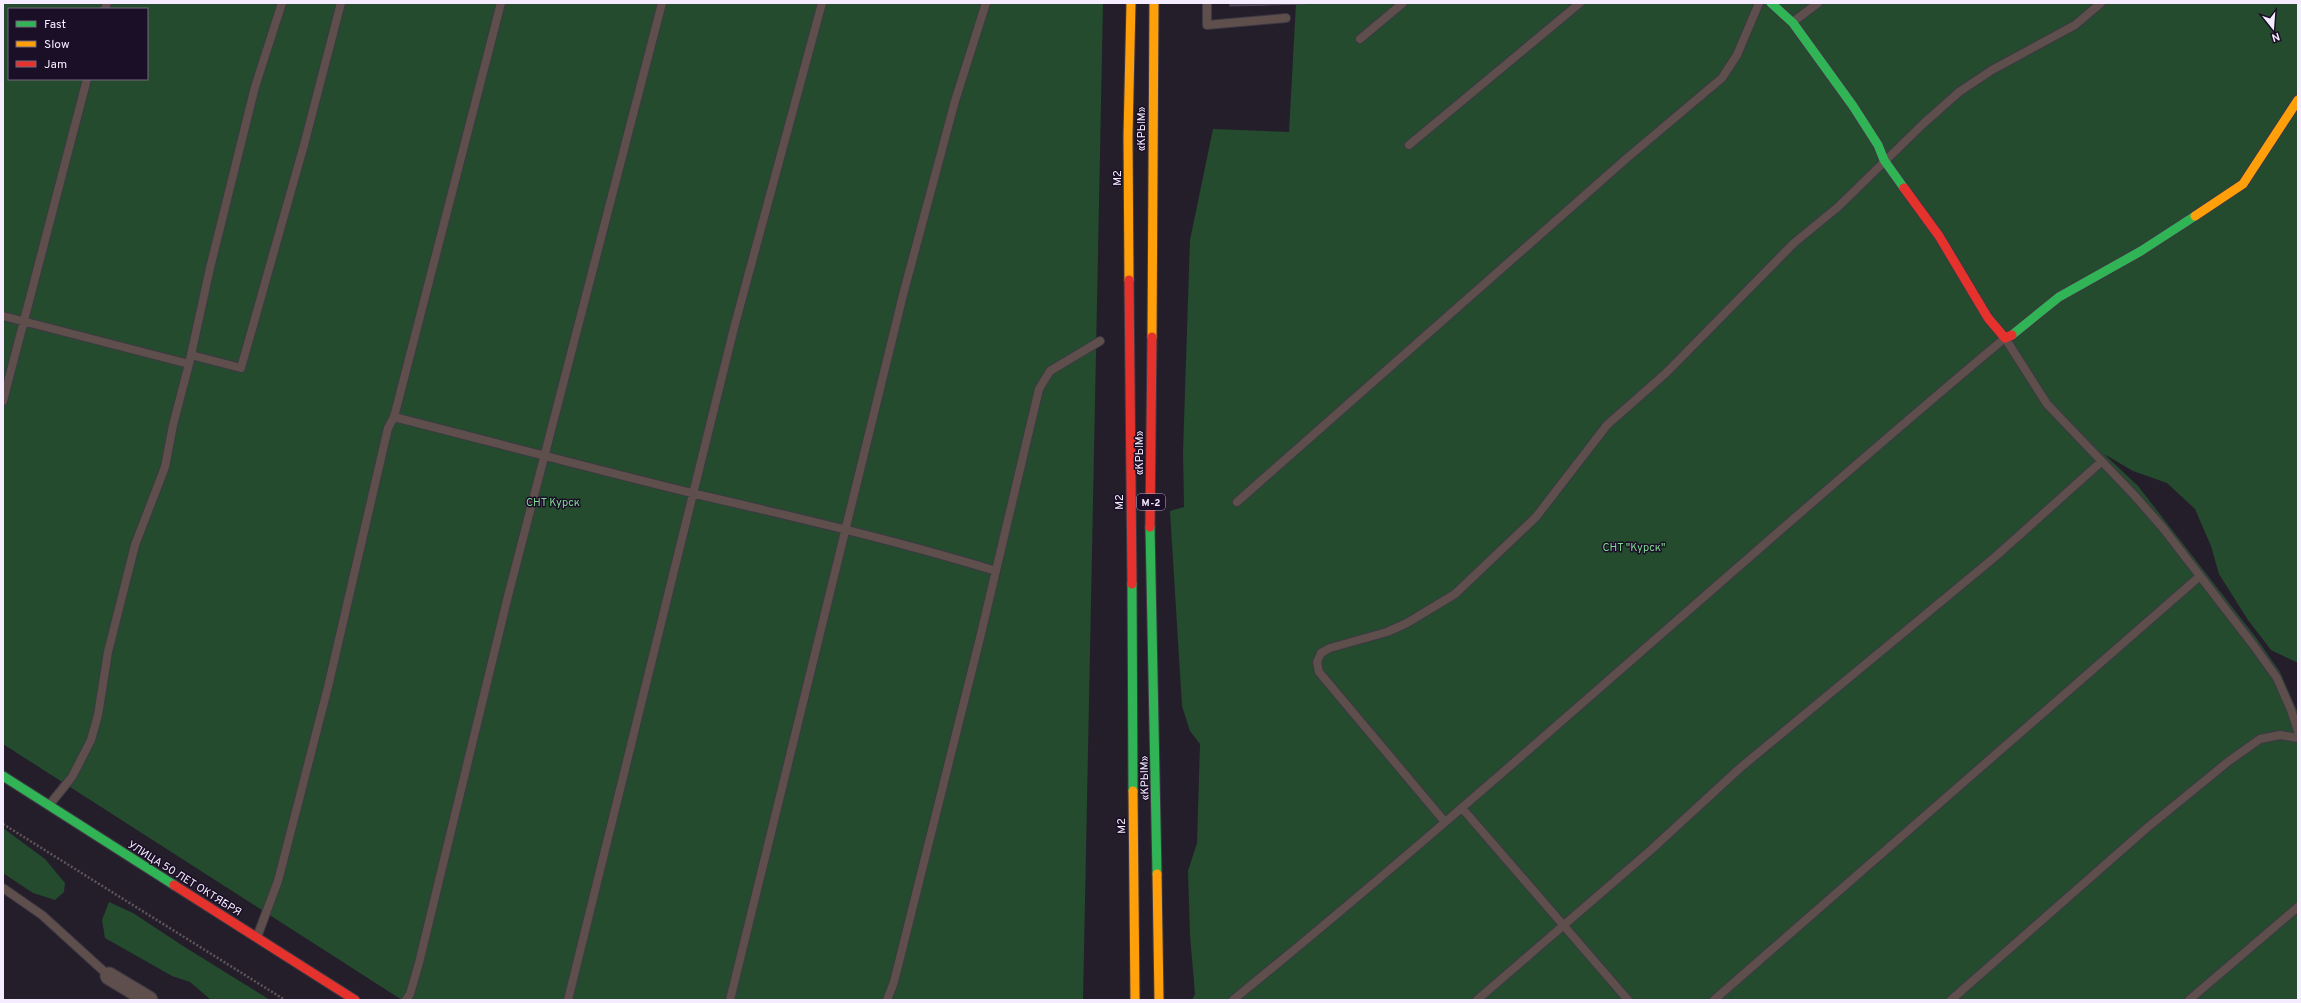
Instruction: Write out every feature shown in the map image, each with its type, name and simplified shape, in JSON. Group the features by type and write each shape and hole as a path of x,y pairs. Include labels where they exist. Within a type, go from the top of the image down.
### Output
{"main road":[{"name":"М2","path":"1130,3 1128,136 1135,1000"},
{"name":"«КРЫМ»","path":"1154,3 1150,537 1159,1000"},
{"path":"1771,3 1793,23 1878,145 1884,160 1939,236 1988,318 2005,338 2019,330 2059,297 2141,251 2243,184 2298,100"},
{"name":"УЛИЦА 50 ЛЕТ ОКТЯБРЯ","path":"3,776 355,1000"}],"street":[{"path":"110,976 149,1000"}],"lane":[{"path":"49,806 72,777 91,740 98,715 108,652 135,545 165,467 173,425 189,364 210,268 255,87 282,3"},
{"path":"191,355 241,368 304,145 341,3"},
{"path":"256,938 278,881 328,686 388,428 394,418 501,3"},
{"path":"406,1000 410,994 419,963 544,455 662,3"},
{"path":"568,1000 734,328 822,3"},
{"path":"730,1000 907,280 956,101 986,3"},
{"path":"1207,3 1207,25 1286,18"},
{"path":"1360,39 1403,3"},
{"path":"1409,145 1580,3"},
{"path":"1237,502 1626,158 1722,78 1737,56 1759,3"},
{"path":"1793,23 1818,3"},
{"path":"1445,822 1319,672 1317,662 1321,653 1330,648 1387,632 1407,623 1455,594 1536,517 1607,425 1666,373 1794,243 1838,207 1884,160 1959,92 1992,70 2075,25 2101,3"},
{"path":"3,401 87,80"},
{"path":"3,316 189,364"},
{"path":"1233,1000 1462,808 1856,463 2005,338 2047,404 2158,522 2254,646 2277,678 2291,710 2298,732"},
{"path":"886,1000 895,975 996,571 1039,389 1050,370 1100,341"},
{"path":"394,418 693,493 846,529 928,550 996,571"},
{"path":"1477,1000 1565,926 1740,768 1978,572 2101,462"},
{"path":"1714,1000 2200,576"},
{"path":"1951,1000 2154,822 2229,760 2260,739 2280,735 2298,738"},
{"path":"1462,808 1628,1000"},
{"path":"3,888 42,915 110,976"},
{"path":"2189,1000 2298,907"}],"path":[{"path":"3,824 285,1000"}],"green space":[{"name":"СНТ Курск","path":"3,3 1103,3 1083,1000 402,1000 3,744"},
{"name":"СНТ \"Курск\"","path":"1296,3 2298,3 2298,663 2271,650 2248,620 2219,574 2211,546 2195,509 2167,483 2133,471 2104,454 2138,486 2257,639 2280,672 2298,713 2298,1000 1192,1000 1195,994 1190,935 1188,871 1197,843 1200,744 1190,731 1182,706 1170,511 1184,507 1183,452 1190,240 1213,129 1289,132"},
{"path":"3,828 45,859 65,883 64,892 55,900 33,893 3,873"},
{"path":"109,902 133,913 270,1000 211,1000 190,982 172,976 105,938 102,920"}],"building":[{"path":"1230,3 1306,3 1306,4 1230,6"}],"traffic: fast":[{"path":"1771,3 1793,23 1853,106 1878,145 1884,160 1904,188"},
{"path":"2012,335 2059,297 2141,251 2195,216"},
{"path":"1150,527 1157,874"},
{"path":"1132,584 1133,791"},
{"path":"3,776 174,885"}],"traffic: slow":[{"path":"1129,280 1128,136 1131,3"},
{"path":"1152,337 1154,3"},
{"path":"2195,216 2243,184 2298,100"},
{"path":"1133,791 1135,1000"},
{"path":"1157,874 1159,1000"}],"traffic: jam":[{"path":"1904,188 1939,236 1988,318 2005,338 2012,335"},
{"path":"1129,280 1132,584"},
{"path":"1150,527 1152,337"},
{"path":"174,885 355,1000"}]}
